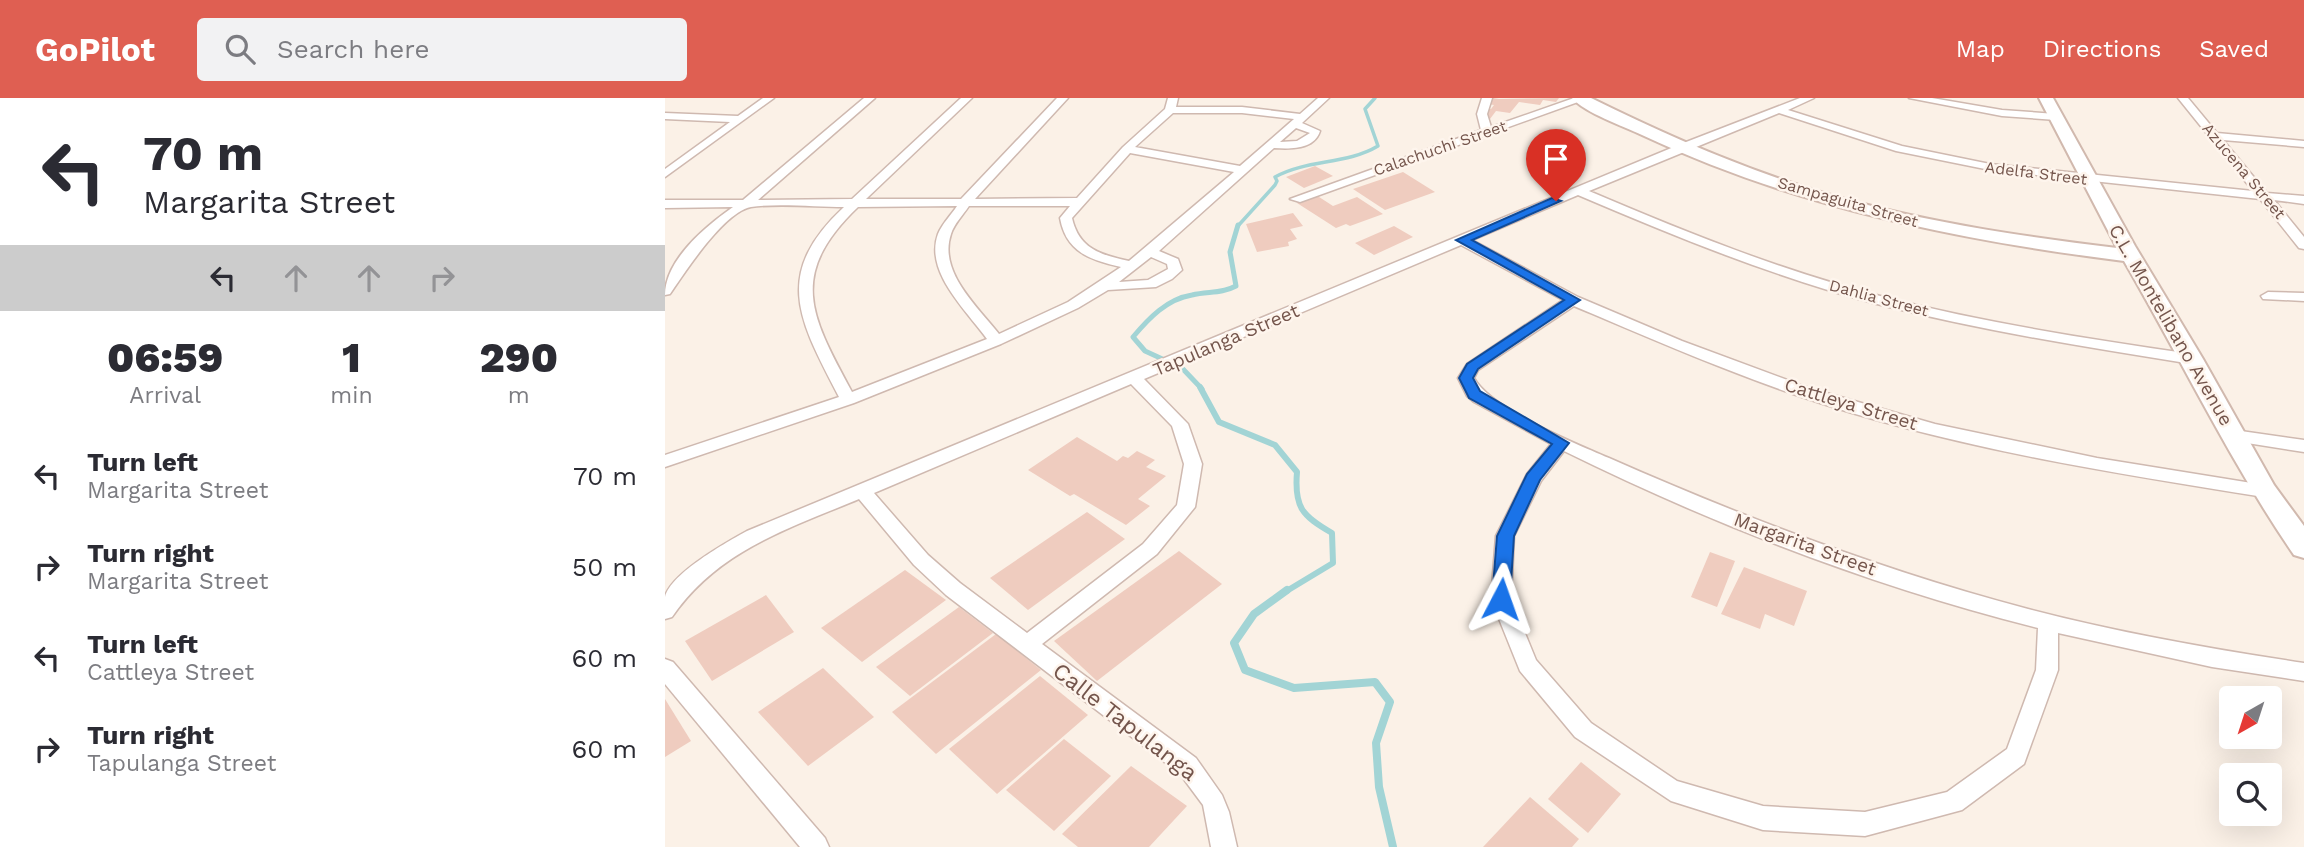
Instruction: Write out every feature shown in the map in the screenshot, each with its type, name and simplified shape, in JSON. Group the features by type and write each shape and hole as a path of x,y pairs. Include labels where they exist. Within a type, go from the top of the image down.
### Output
{"street":[{"path":"665,174 769,98"},
{"path":"665,291 684,262 716,225 748,202 870,98"},
{"path":"848,399 819,344 805,298 806,275 821,241 833,224 967,98"},
{"path":"996,341 949,278 942,249 945,233 966,201 1063,98"},
{"path":"667,455 848,399 1047,319 1105,286 1150,252 1324,98"},
{"path":"1487,98 1482,107 1481,119 1487,131"},
{"name":"Calachuchi Street","path":"1296,199 1581,98"},
{"name":"Sampaguita Street","path":"1581,98 1685,146 1780,184 1878,214 1990,237 2131,257"},
{"name":"Tapulanga Street","path":"665,611 683,583 713,558 754,536 1685,146 1809,98"},
{"path":"1914,98 2002,113 2051,108"},
{"name":"Azucena Street","path":"2183,98 2304,245"},
{"path":"1132,266 1094,257 1075,245 1067,234 1066,218 1171,104 1242,110 1299,120 1315,134 1298,146 1271,145"},
{"name":"C.L. Montelibano Avenue","path":"2051,108 2131,257 2193,359 2264,491 2304,547"},
{"name":"Adelfa Street","path":"1776,109 1900,149 1941,159 2091,180 2304,200"},
{"path":"665,116 740,119"},
{"path":"2215,136 2304,144"},
{"path":"1127,149 1243,170"},
{"name":"Dahlia Street","path":"1579,191 1664,228 1835,287 2053,338 2193,359"},
{"path":"665,204 1080,202"},
{"name":"Cattleya Street","path":"1462,240 1573,300 1677,344 1803,392 1922,425 2097,464 2264,491"},
{"path":"1105,286 1151,286 1165,280 1175,270 1173,262 1150,252"},
{"path":"2268,296 2304,297"},
{"name":"Margarita Street","path":"1573,300 1472,367 1466,378 1474,394 1561,443 1681,498 1848,562 2048,622 2222,662 2304,672"},
{"path":"1026,645 1150,549 1186,507 1192,464 1180,424 1134,378"},
{"path":"2234,436 2304,446"},
{"path":"1561,443 1533,478 1505,536 1501,599 1528,665 1583,730 1671,790 1763,818 1865,824 1953,802 2016,756 2047,670 2048,622"},
{"name":"Calle Tapulanga","path":"861,489 921,560 1026,645 1188,766 1204,784 1218,809 1224,847"},
{"path":"2282,517 2304,520"},
{"path":"665,668 816,847"}],"building":[{"path":"1493,98 1559,98 1556,102 1543,100 1540,105 1519,102 1510,113 1496,111 1490,119 1485,118 1486,108 1491,109 1494,105 1488,104"},
{"path":"1315,166 1333,176 1304,188 1286,177"},
{"path":"1403,172 1435,192 1385,210 1353,189"},
{"path":"1316,195 1333,206 1357,197 1383,214 1336,228 1297,203"},
{"path":"1293,213 1303,226 1290,229 1297,239 1288,242 1289,246 1257,252 1246,224"},
{"path":"1394,226 1413,237 1374,255 1355,243"},
{"path":"1077,437 1117,461 1123,456 1128,458 1137,451 1155,460 1146,467 1166,476 1138,499 1150,506 1126,525 1074,494 1070,496 1028,470"},
{"path":"1087,512 1125,539 1028,610 990,578"},
{"path":"1179,551 1222,584 1097,681 1054,641"},
{"path":"1710,552 1735,561 1717,607 1691,597"},
{"path":"1744,567 1807,591 1794,626 1765,614 1760,629 1721,614"},
{"path":"905,570 946,600 862,662 821,628"},
{"path":"766,595 794,632 712,681 685,641"},
{"path":"959,607 993,633 910,696 876,667"},
{"path":"996,634 1041,670 936,754 892,712"},
{"path":"823,668 874,717 808,766 758,712"},
{"path":"1040,676 1088,715 997,794 949,749"},
{"path":"665,699 691,741 665,757"},
{"path":"1064,739 1111,776 1054,831 1006,790"},
{"path":"1581,762 1621,794 1588,833 1548,799"},
{"path":"1131,766 1187,806 1149,847 1078,847 1062,834"},
{"path":"1530,797 1579,839 1572,847 1483,847"}],"waterway":[{"path":"1238,226 1275,185 1275,177 1301,167 1353,156 1378,146 1365,109 1375,98"},
{"path":"1202,389 1182,368 1145,351 1133,337 1152,316 1174,301 1236,286 1230,252 1238,226"},
{"path":"1200,387 1219,422 1275,445 1297,472 1297,494 1302,509 1313,521 1332,533 1333,563 1285,592"},
{"path":"1287,590 1254,614 1234,643 1245,670 1294,688 1375,682 1390,702 1376,743 1379,787 1393,847"}],"route":[{"path":"1501,599 1505,536 1533,478 1561,443 1474,394 1466,378 1472,367 1573,300 1462,240 1556,201"}]}
